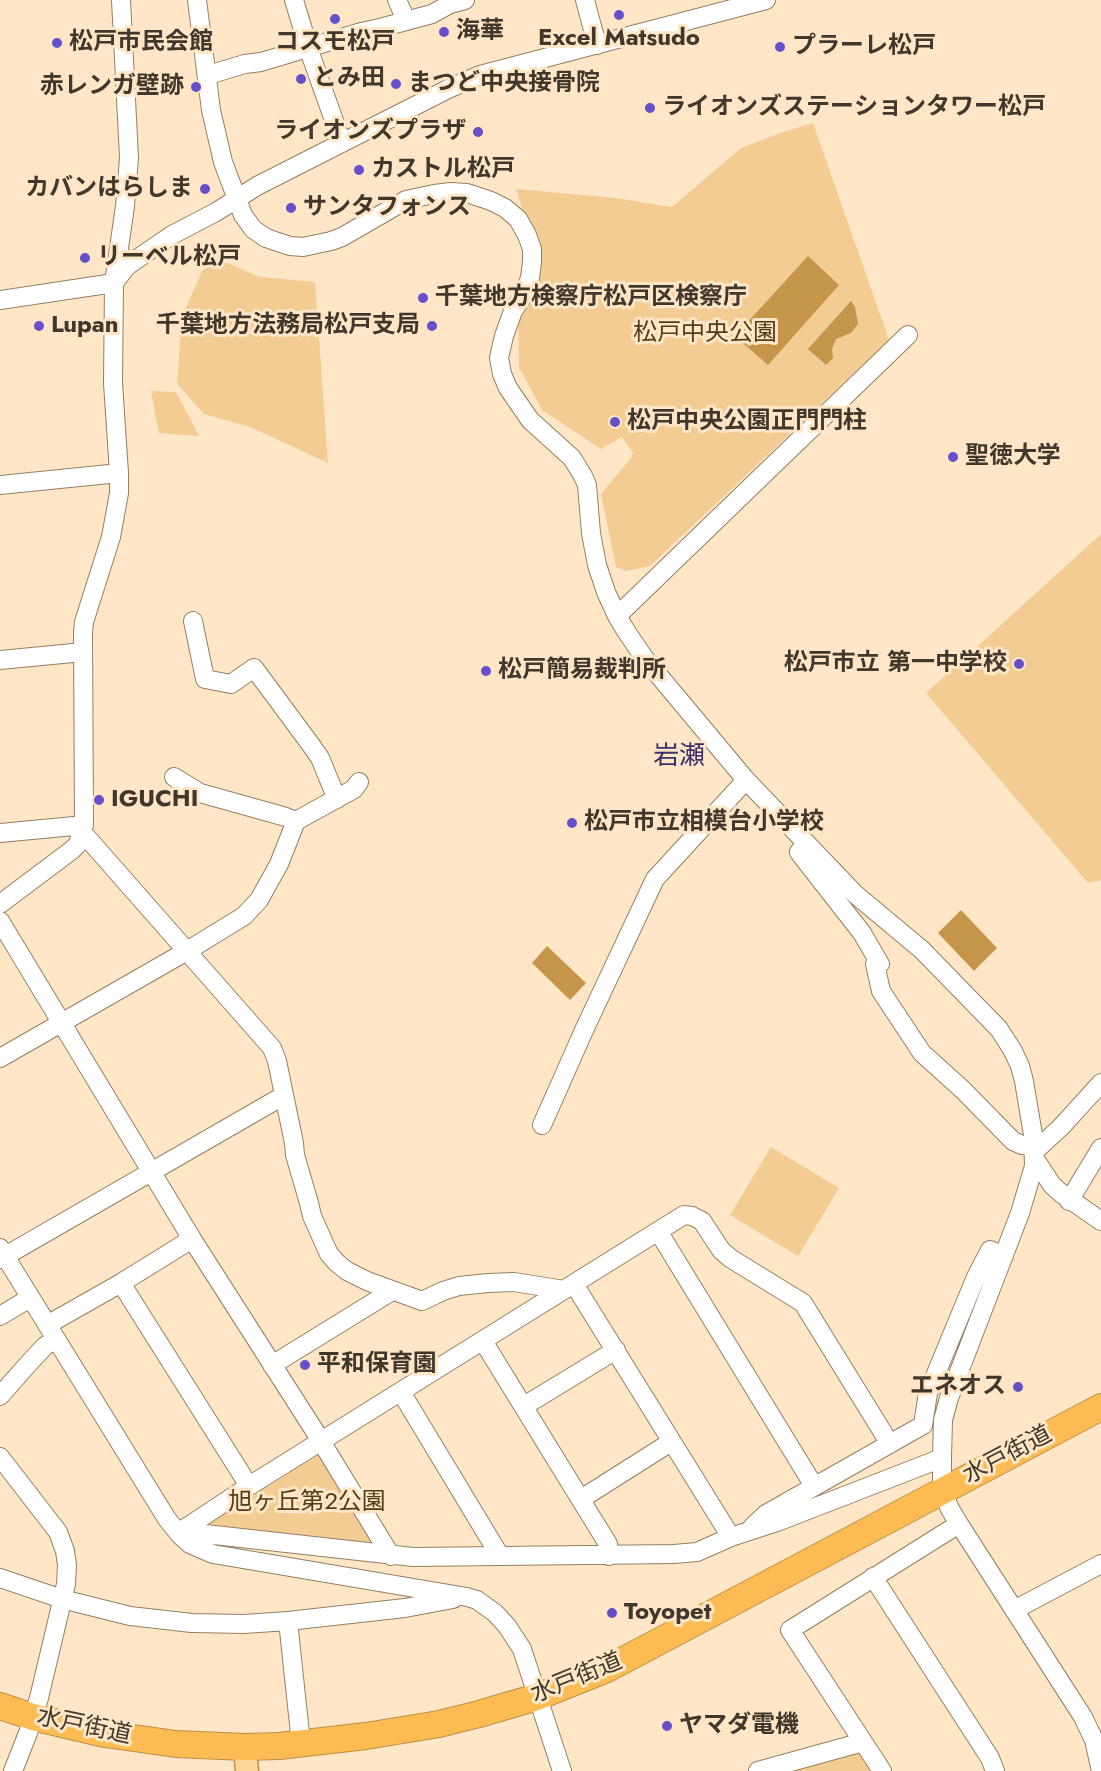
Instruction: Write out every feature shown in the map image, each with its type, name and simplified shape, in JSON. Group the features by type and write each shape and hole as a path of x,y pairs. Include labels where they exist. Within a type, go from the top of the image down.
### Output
{"highway":[{"name":"水戸街道","path":"0,1706 33,1717 105,1734 186,1745 246,1759 301,1743 366,1736 439,1724 537,1697 607,1669 1101,1407"}],"street":[{"path":"0,904 72,850 82,834 84,622 111,537 119,493 112,384 114,283 129,158 121,0"},
{"path":"197,0 211,110 223,162 243,215 253,229 266,238 290,246 303,247 331,241 406,200 451,192 491,201 506,208 518,219 528,236 532,249 532,262 530,278 523,296 513,311 504,336 499,358 502,374 508,388 530,420 572,458 587,486 591,533 597,565 616,616 645,658 746,780 855,894 922,950 999,1029 1020,1066 1035,1152 1052,1185 1069,1201 1101,1221"},
{"path":"294,0 342,143"},
{"path":"397,0 406,20"},
{"path":"208,75 432,14 450,4 465,0"},
{"path":"585,0 597,45"},
{"path":"0,300 114,283 126,267 172,235 216,212 256,186 480,75 766,0"},
{"path":"616,616 908,335"},
{"path":"0,485 119,473"},
{"path":"193,621 205,679 231,684 254,668 316,751 337,799"},
{"path":"0,660 83,651"},
{"path":"174,777 200,793 296,821"},
{"path":"542,1125 655,879 746,780"},
{"path":"0,1058 244,916 259,900 279,864 296,821 354,789 359,782"},
{"path":"0,833 82,834 272,1048 277,1060 295,1155 312,1216 329,1254 347,1271 392,1291 422,1301 459,1286 488,1283 514,1282 569,1287 616,1350 671,1442 739,1534"},
{"path":"806,843 799,852 862,933 878,964 881,991 922,1053 963,1090 1013,1141 1035,1152"},
{"path":"0,921 192,1239 322,1441 391,1556"},
{"path":"1101,1083 1035,1152 1028,1189 949,1398 944,1420 942,1458 942,1490 950,1509 1083,1717 1094,1740 1101,1771"},
{"path":"283,1096 2,1255 167,1519 190,1544 213,1554 477,1600 495,1613 507,1626 522,1649 562,1771"},
{"path":"1069,1201 1101,1148"},
{"path":"178,1531 684,1215 702,1221 721,1250 803,1303 890,1444"},
{"path":"658,1231 814,1486"},
{"path":"0,1396 45,1346 52,1332 121,1283 192,1239"},
{"path":"739,1534 766,1514 923,1425 928,1393 975,1277 990,1250 1004,1256"},
{"path":"121,1283 249,1486"},
{"path":"272,1365 392,1291"},
{"path":"0,1316 30,1298"},
{"path":"483,1341 608,1544 609,1556"},
{"path":"524,1406 616,1350"},
{"path":"401,1392 500,1556"},
{"path":"581,1499 671,1442"},
{"path":"0,1457 58,1532 67,1565 66,1584 33,1717 13,1771"},
{"path":"178,1531 413,1557 609,1556 697,1552 942,1458"},
{"path":"882,1771 790,1630 959,1524"},
{"path":"1014,1610 1101,1564"},
{"path":"873,1577 990,1758 995,1771"},
{"path":"0,1578 62,1599 130,1616 192,1623 244,1624 288,1621 405,1608 467,1597"},
{"path":"288,1621 301,1743"},
{"path":"758,1771 863,1742"}],"green space":[{"name":"松戸中央公園","path":"813,123 889,340 650,566 626,571 616,567 601,494 633,453 622,437 601,449 542,410 519,367 518,314 537,255 516,189 615,198 672,207 741,148"},
{"path":"216,258 260,277 315,282 328,463 250,427 204,414 177,384 182,317 202,271"},
{"path":"151,391 176,392 199,436 159,433"},
{"path":"1101,534 1101,880 1088,883 926,693"},
{"path":"771,1147 839,1188 798,1256 730,1215"},
{"name":"旭ヶ丘第2公園","path":"318,1455 376,1547 208,1524"},
{"path":"861,1752 872,1771 786,1771"}],"shaded area":[{"path":"808,256 839,285 768,365 735,336"},
{"path":"851,301 855,307 858,324 851,333 836,339 832,349 833,358 826,365 808,349"},
{"path":"961,910 997,948 974,971 938,933"},
{"path":"547,946 586,983 570,1000 532,963"}],"place":[{"name":"Excel Matsudo","path":"619,15"},
{"name":"コスモ松戸","path":"335,19"},
{"name":"海華","path":"444,32"},
{"name":"松戸市民会館","path":"57,43"},
{"name":"プラーレ松戸","path":"780,47"},
{"name":"とみ田","path":"301,79"},
{"name":"まつど中央接骨院","path":"396,84"},
{"name":"赤レンガ壁跡","path":"196,87"},
{"name":"ライオンズステーションタワー松戸","path":"650,108"},
{"name":"ライオンズプラザ","path":"478,132"},
{"name":"カストル松戸","path":"359,170"},
{"name":"カバンはらしま","path":"205,189"},
{"name":"サンタフォンス","path":"291,208"},
{"name":"リーベル松戸","path":"85,258"},
{"name":"千葉地方検察庁松戸区検察庁","path":"423,298"},
{"name":"Lupan","path":"39,326"},
{"name":"千葉地方法務局松戸支局","path":"432,326"},
{"name":"松戸中央公園正門門柱","path":"615,422"},
{"name":"聖徳大学","path":"953,457"},
{"name":"松戸市立 第一中学校","path":"1019,664"},
{"name":"松戸簡易裁判所","path":"486,671"},
{"name":"IGUCHI","path":"99,800"},
{"name":"松戸市立相模台小学校","path":"572,823"},
{"name":"平和保育園","path":"305,1365"},
{"name":"エネオス","path":"1018,1387"},
{"name":"Toyopet","path":"612,1613"},
{"name":"ヤマダ電機","path":"667,1726"}],"district":[{"name":"岩瀬","path":"679,758"}]}
